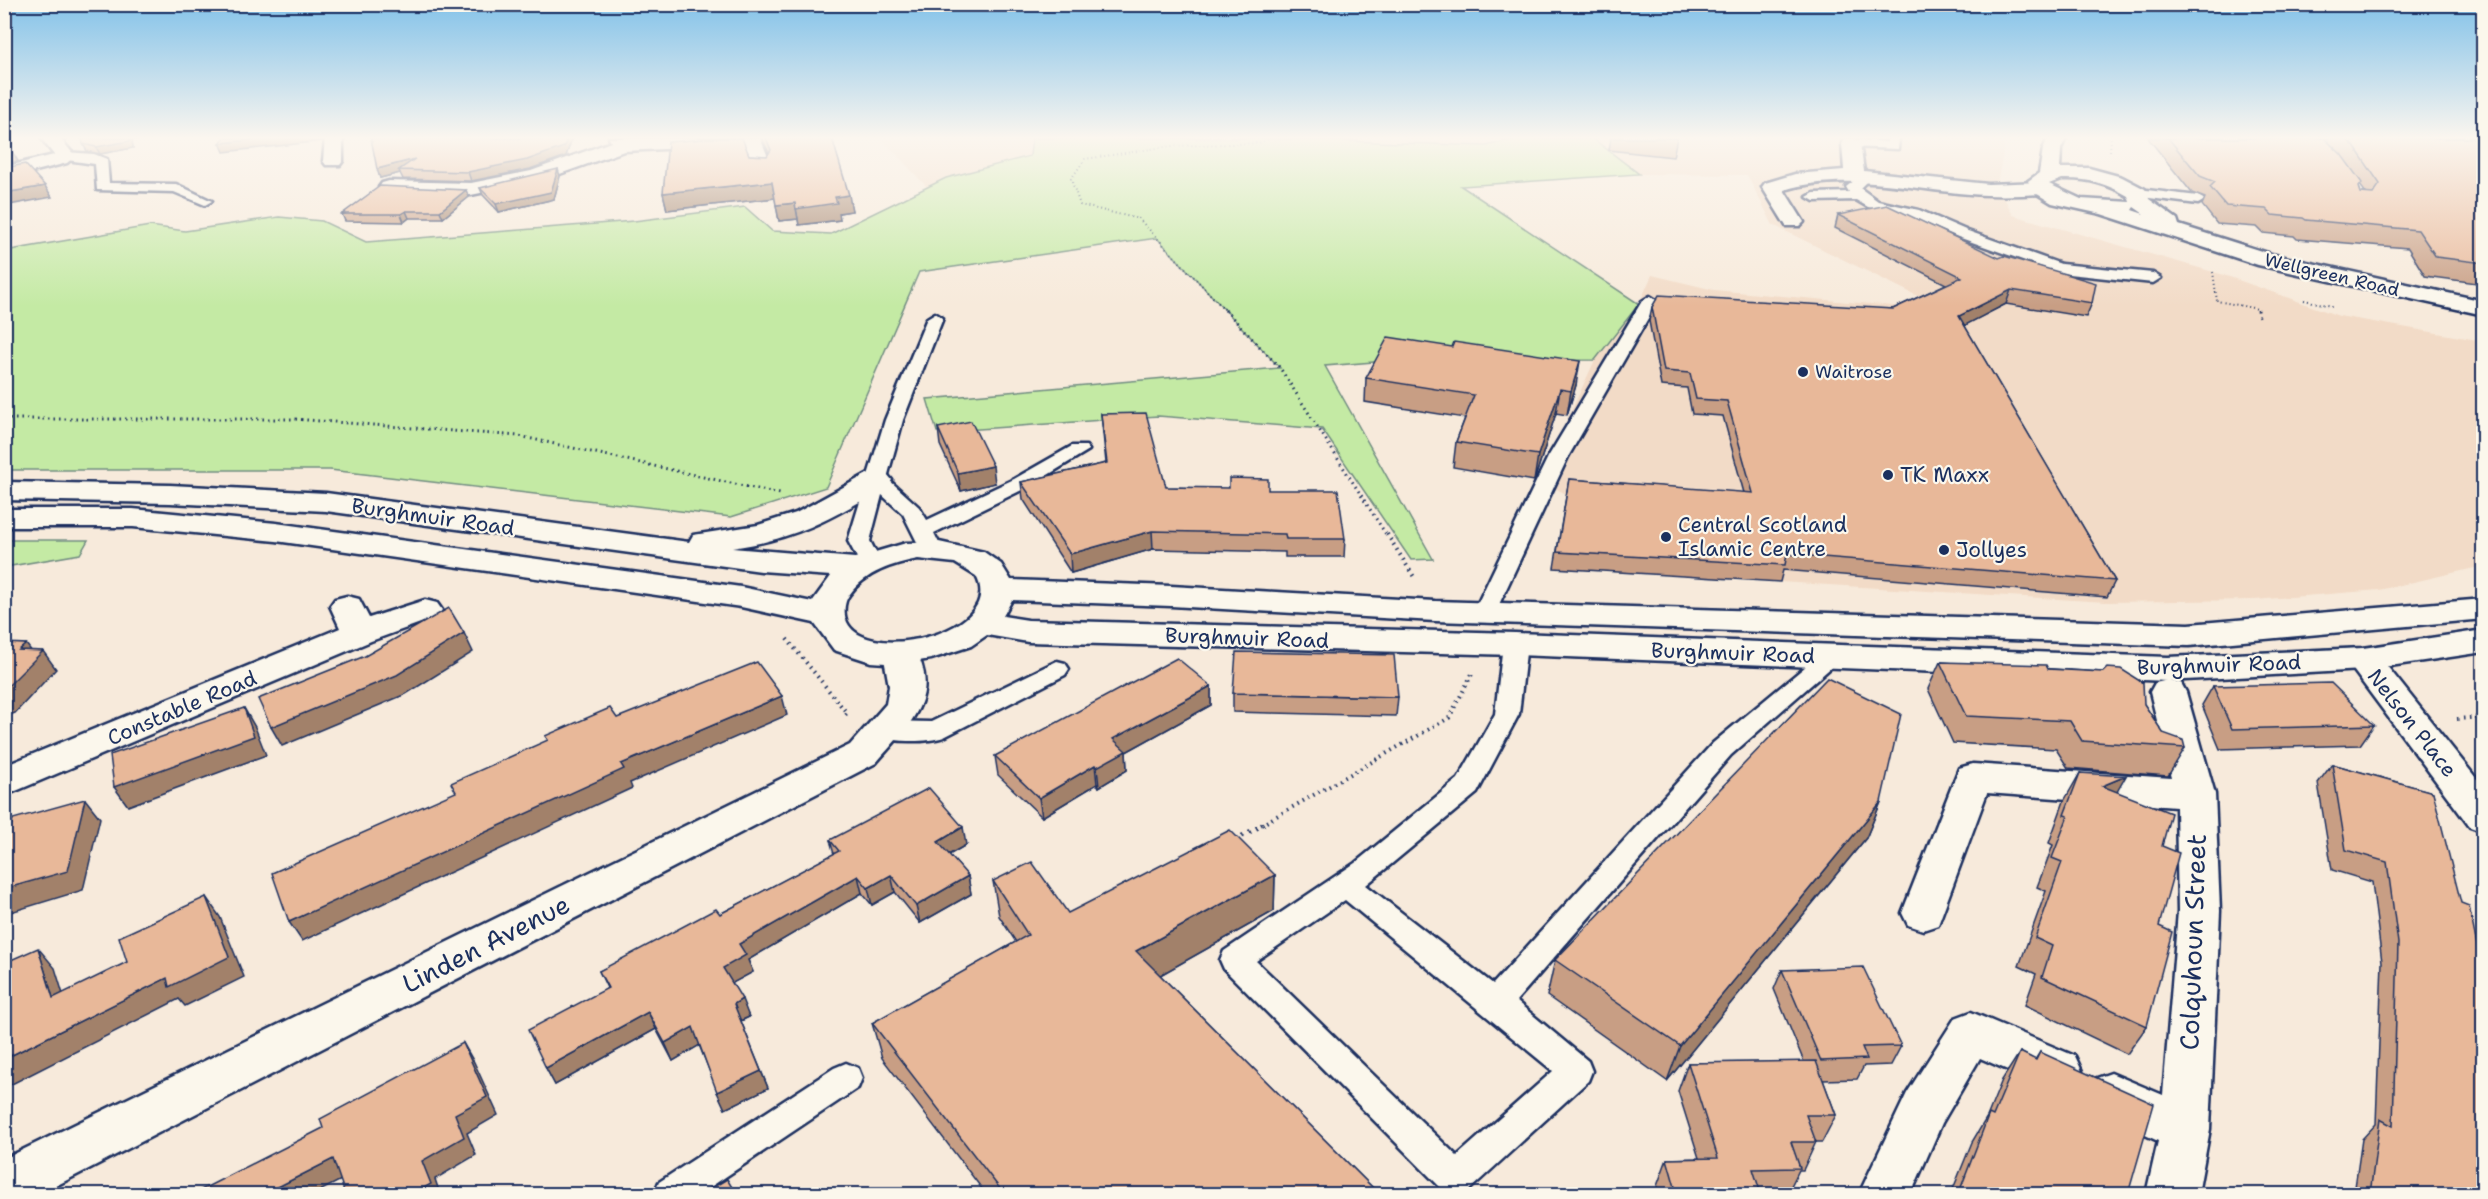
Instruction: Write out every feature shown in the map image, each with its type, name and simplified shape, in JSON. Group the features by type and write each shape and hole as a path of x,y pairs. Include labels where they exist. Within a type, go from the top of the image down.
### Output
{"street":[{"path":"1776,194 1793,222"},
{"name":"Wellgreen Road","path":"2056,194 2061,199 2104,208 2266,260 2484,308"},
{"path":"2135,194 2184,234"},
{"path":"2104,208 2122,207 2138,197"},
{"path":"615,542 693,544 763,534 807,519 877,480"},
{"name":"Burghmuir Road","path":"4,491 170,494 326,502 761,561 865,565"},
{"name":"Burghmuir Road","path":"4,518 133,518 276,532 741,597 827,616"},
{"path":"927,541 982,564 993,576 998,590 994,607 982,623 959,639 932,649 900,653 873,651 850,644 834,632 827,616 829,599 840,583 865,565 927,541"},
{"name":"Burghmuir Road","path":"998,590 1171,596 1435,611 1495,634 1831,657 2168,669 2363,659 2484,641"},
{"name":"Burghmuir Road","path":"982,623 1028,631 2189,635 2484,609"},
{"name":"Constable Road","path":"4,782 353,619 425,610"},
{"name":"Linden Avenue","path":"4,1186 863,754 903,708 907,686 900,653"},
{"name":"Nelson Place","path":"2363,659 2410,717 2484,817"},
{"name":"Colquhoun Street","path":"2168,692 2195,794 2199,911 2185,1129 2172,1194"},
{"path":"1923,914 1973,778 2195,794"},
{"path":"1886,1194 1924,1109 1971,1032 2185,1129"}],"lane":[{"path":"189,194 205,201"},
{"path":"1814,197 1825,194"},
{"path":"1866,194 1873,204 1914,213 1963,234 2059,268 2153,278"},
{"path":"2138,197 2198,200"},
{"path":"1346,885 1495,1003 1576,1071 1456,1179 1235,960 1365,872 1468,786 1507,714 1495,634 1558,457 1650,301"},
{"path":"865,565 859,541 894,420 935,318"},
{"path":"877,480 912,511 927,541 1079,450"},
{"path":"1495,1003 1722,749 1831,657"},
{"path":"884,730 935,731 1057,669"},
{"path":"671,1194 846,1078"}],"path":[{"path":"1076,194 1080,205 1139,219 1280,368 1435,611"},
{"path":"2212,267 2217,301 2258,309 2259,318"},
{"path":"4,419 294,419 519,436 830,505"},
{"path":"1232,842 1449,718 1495,634"},
{"path":"2410,717 2484,717"}],"shaded area":[{"path":"1757,194 2002,194 2013,215 2224,275 2339,316 2483,341 2483,566 2379,590 2254,600 2106,602 1780,582 1782,572 1570,496 1539,480 1595,360 1639,304 1652,275 1714,290 1948,311 1773,225"}],"green space":[{"path":"913,194 1473,194 1639,304 1595,360 1386,361 1325,366 1433,559 1411,560 1322,429 1158,416 937,432 927,399 1280,368 1157,238 919,272 826,487 731,517 330,470 5,470 5,251 150,226 185,231 279,217 322,221 366,242 634,221 745,207 772,231 831,234"},
{"path":"5,540 88,540 80,554 5,567"}],"building":[{"path":"369,194 461,194 440,211 406,211 401,214 342,214"},
{"path":"486,194 542,194 496,204"},
{"path":"774,194 849,195 835,197 837,203 796,209 795,203 776,205"},
{"path":"2216,194 2484,194 2484,263 2436,257 2418,230 2306,220 2272,215 2266,209 2226,206"},
{"path":"1887,205 1999,258 2004,256 2096,283 2092,303 2011,290 1959,316 2115,581 1787,554 1785,565 1557,552 1569,479 1753,493 1727,401 1696,399 1690,373 1664,371 1652,307 1659,295 1893,309 1962,277 1838,215"},
{"path":"1388,337 1452,347 1454,342 1580,361 1571,391 1560,389 1538,455 1456,442 1474,395 1366,378"},
{"path":"1146,413 1166,487 1229,488 1229,478 1268,479 1268,490 1338,490 1345,539 1286,539 1285,534 1152,531 1070,554 1021,482 1107,463 1101,414"},
{"path":"971,421 993,466 958,473 938,428"},
{"path":"449,608 464,633 397,675 271,727 258,699 365,656"},
{"path":"4,643 26,644 19,650 43,651 4,690"},
{"path":"1236,652 1394,655 1398,697 1233,693"},
{"path":"1177,658 1211,686 1113,739 1126,751 1097,767 1095,765 1039,798 995,756"},
{"path":"757,662 782,696 621,764 624,769 289,922 272,873 456,792 451,783 548,740 545,736 610,708 617,718"},
{"path":"1940,662 2046,665 2048,669 2103,672 2107,668 2121,669 2143,683 2144,704 2163,733 2183,740 2185,748 2082,741 2070,721 1966,716"},
{"path":"1827,678 1901,714 1881,802 1680,1046 1555,960"},
{"path":"2331,683 2374,725 2232,729 2213,686"},
{"path":"244,708 254,736 114,787 110,755"},
{"path":"2332,764 2433,792 2461,903 2469,906 2484,980 2484,1194 2370,1194 2380,1119 2393,1126 2398,943 2387,862 2346,850"},
{"path":"2080,773 2126,776 2102,786 2171,813 2162,846 2179,853 2159,926 2172,932 2147,1026 2042,977 2052,946 2035,938 2062,862 2052,858 2068,816 2064,815"},
{"path":"929,788 963,827 938,842 968,876 916,906 891,875 868,888 858,876 739,944 746,955 723,968 742,999 734,1004 761,1071 717,1092 693,1027 665,1043 648,1012 546,1068 528,1030 608,988 599,971 716,909 720,914 839,851 830,840"},
{"path":"85,799 68,871 4,889 4,847 13,819"},
{"path":"1230,830 1275,875 1136,951 1379,1194 1004,1194 872,1023 1028,935 993,881 1032,862 1068,913"},
{"path":"206,897 229,957 169,987 167,978 4,1059 4,963 38,948 53,998 127,962 119,937"},
{"path":"1863,967 1901,1046 1862,1047 1867,1059 1821,1061 1782,970"},
{"path":"463,1043 487,1097 455,1114 464,1137 422,1161 431,1184 413,1194 345,1194 333,1159 264,1194 193,1194 323,1128 320,1119"},
{"path":"2020,1052 2036,1060 2040,1052 2154,1104 2128,1194 1955,1194 1957,1188 1960,1190 1989,1114 1993,1116"},
{"path":"1816,1061 1836,1115 1806,1115 1816,1142 1791,1142 1800,1168 1753,1169 1761,1194 1677,1194 1667,1159 1718,1158 1688,1063"},
{"path":"727,1179 736,1194 702,1194"}],"place":[{"name":"Waitrose","path":"1803,372"},
{"name":"TK Maxx","path":"1888,475"},
{"name":"Central Scotland Islamic Centre","path":"1666,537"},
{"name":"Jollyes","path":"1944,550"}]}
